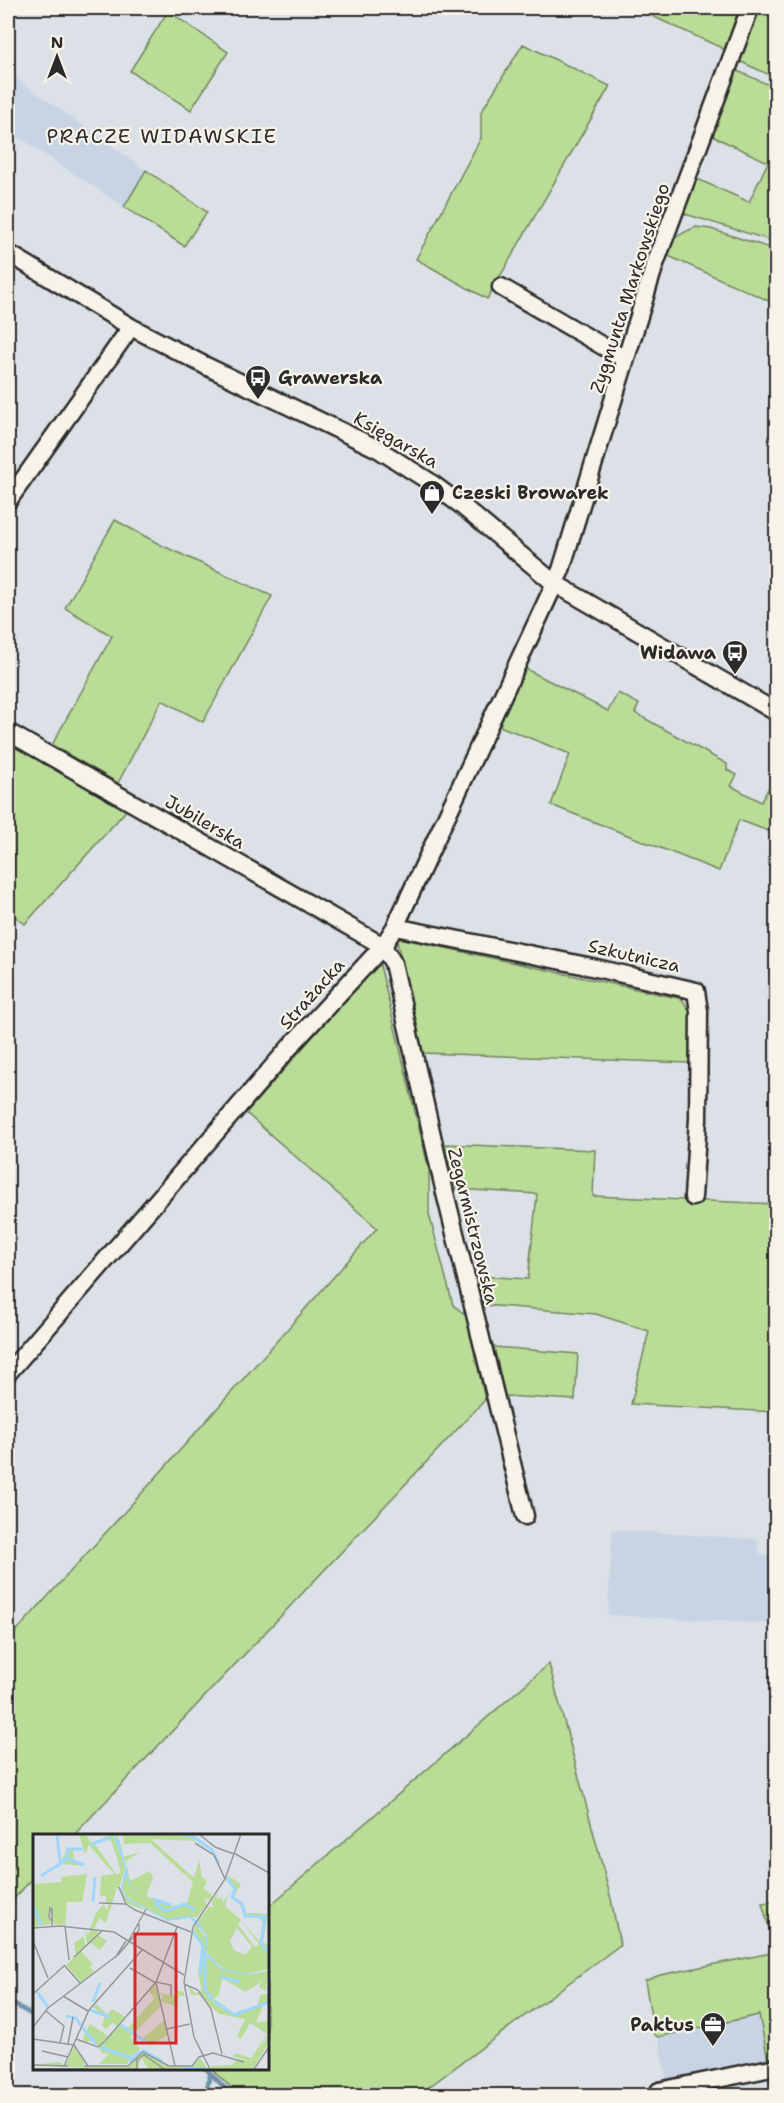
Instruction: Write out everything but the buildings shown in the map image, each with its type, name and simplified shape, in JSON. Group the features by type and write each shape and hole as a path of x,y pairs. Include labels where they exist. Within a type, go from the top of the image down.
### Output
{"street":[{"name":"Zygmunta Markowskiego","path":"554,583 561,570 655,264 750,8"},
{"name":"Księgarska","path":"8,253 131,327 378,449 461,505 554,583 777,712"},
{"path":"501,287 625,359"},
{"path":"8,501 131,327"},
{"name":"Strażacka","path":"8,1372 295,1041 383,946 395,927 554,583"},
{"name":"Jubilerska","path":"8,732 383,946"},
{"name":"Szkutnicza","path":"395,927 696,991 699,1011 698,1119 693,1197"},
{"name":"Zegarmistrzowska","path":"383,946 393,963 445,1193 525,1516"},
{"path":"660,2093 777,2067"}],"shaded area":[{"path":"8,73 146,170 124,207 8,130"},
{"path":"612,1530 757,1539 760,1555 776,1557 776,1624 608,1615"},
{"name":"Paktus","path":"759,2015 768,2059 667,2082 658,2037"}],"green space":[{"path":"655,8 743,8 726,50 652,16"},
{"path":"756,8 776,8 776,78 735,59"},
{"path":"168,11 228,52 191,110 130,71"},
{"path":"523,44 610,86 487,299 416,259 481,138 481,112"},
{"path":"733,69 776,88 776,242 685,214 684,203 693,177 749,202 768,162 708,134"},
{"path":"146,170 207,212 184,246 124,207"},
{"path":"696,227 711,229 776,250 776,304 664,254 672,240"},
{"path":"115,520 161,545 272,596 203,722 162,700 118,783 52,745 112,636 65,608"},
{"path":"524,668 608,711 618,693 639,704 635,713 727,764 727,770 737,775 731,786 761,802 776,774 776,834 739,820 719,871 551,805 570,754 497,725"},
{"path":"8,740 127,808 25,924 8,911"},
{"path":"399,938 682,999 691,1013 689,1063 423,1053 397,942"},
{"path":"379,961 429,1170 429,1214 453,1305 467,1316 485,1400 75,1834 33,1834 33,1878 8,1905 8,1640 377,1228 246,1113"},
{"path":"445,1144 595,1150 593,1196 776,1204 776,1412 631,1404 649,1331 596,1314 484,1305 477,1276 528,1279 537,1194 456,1189"},
{"path":"494,1347 578,1354 575,1400 505,1396"},
{"path":"549,1664 611,1899 620,1945 418,2095 239,2095 212,2070 268,2070 268,1907"},
{"path":"776,1901 776,1952 762,1903"},
{"path":"776,1952 776,2057 768,2059 759,2015 658,2037 654,2034 645,1981 660,1975"}],"waterway":[{"path":"8,2001 33,2015"},
{"path":"207,2070 233,2096"},
{"path":"205,2096 210,2075"}],"place":[{"name":"Grawerska","path":"258,401"},
{"name":"Czeski Browarek","path":"432,516"},
{"name":"Widawa","path":"735,676"},
{"name":"Paktus","path":"713,2048"}],"district":[{"name":"PRACZE WIDAWSKIE","path":"162,136"}]}
